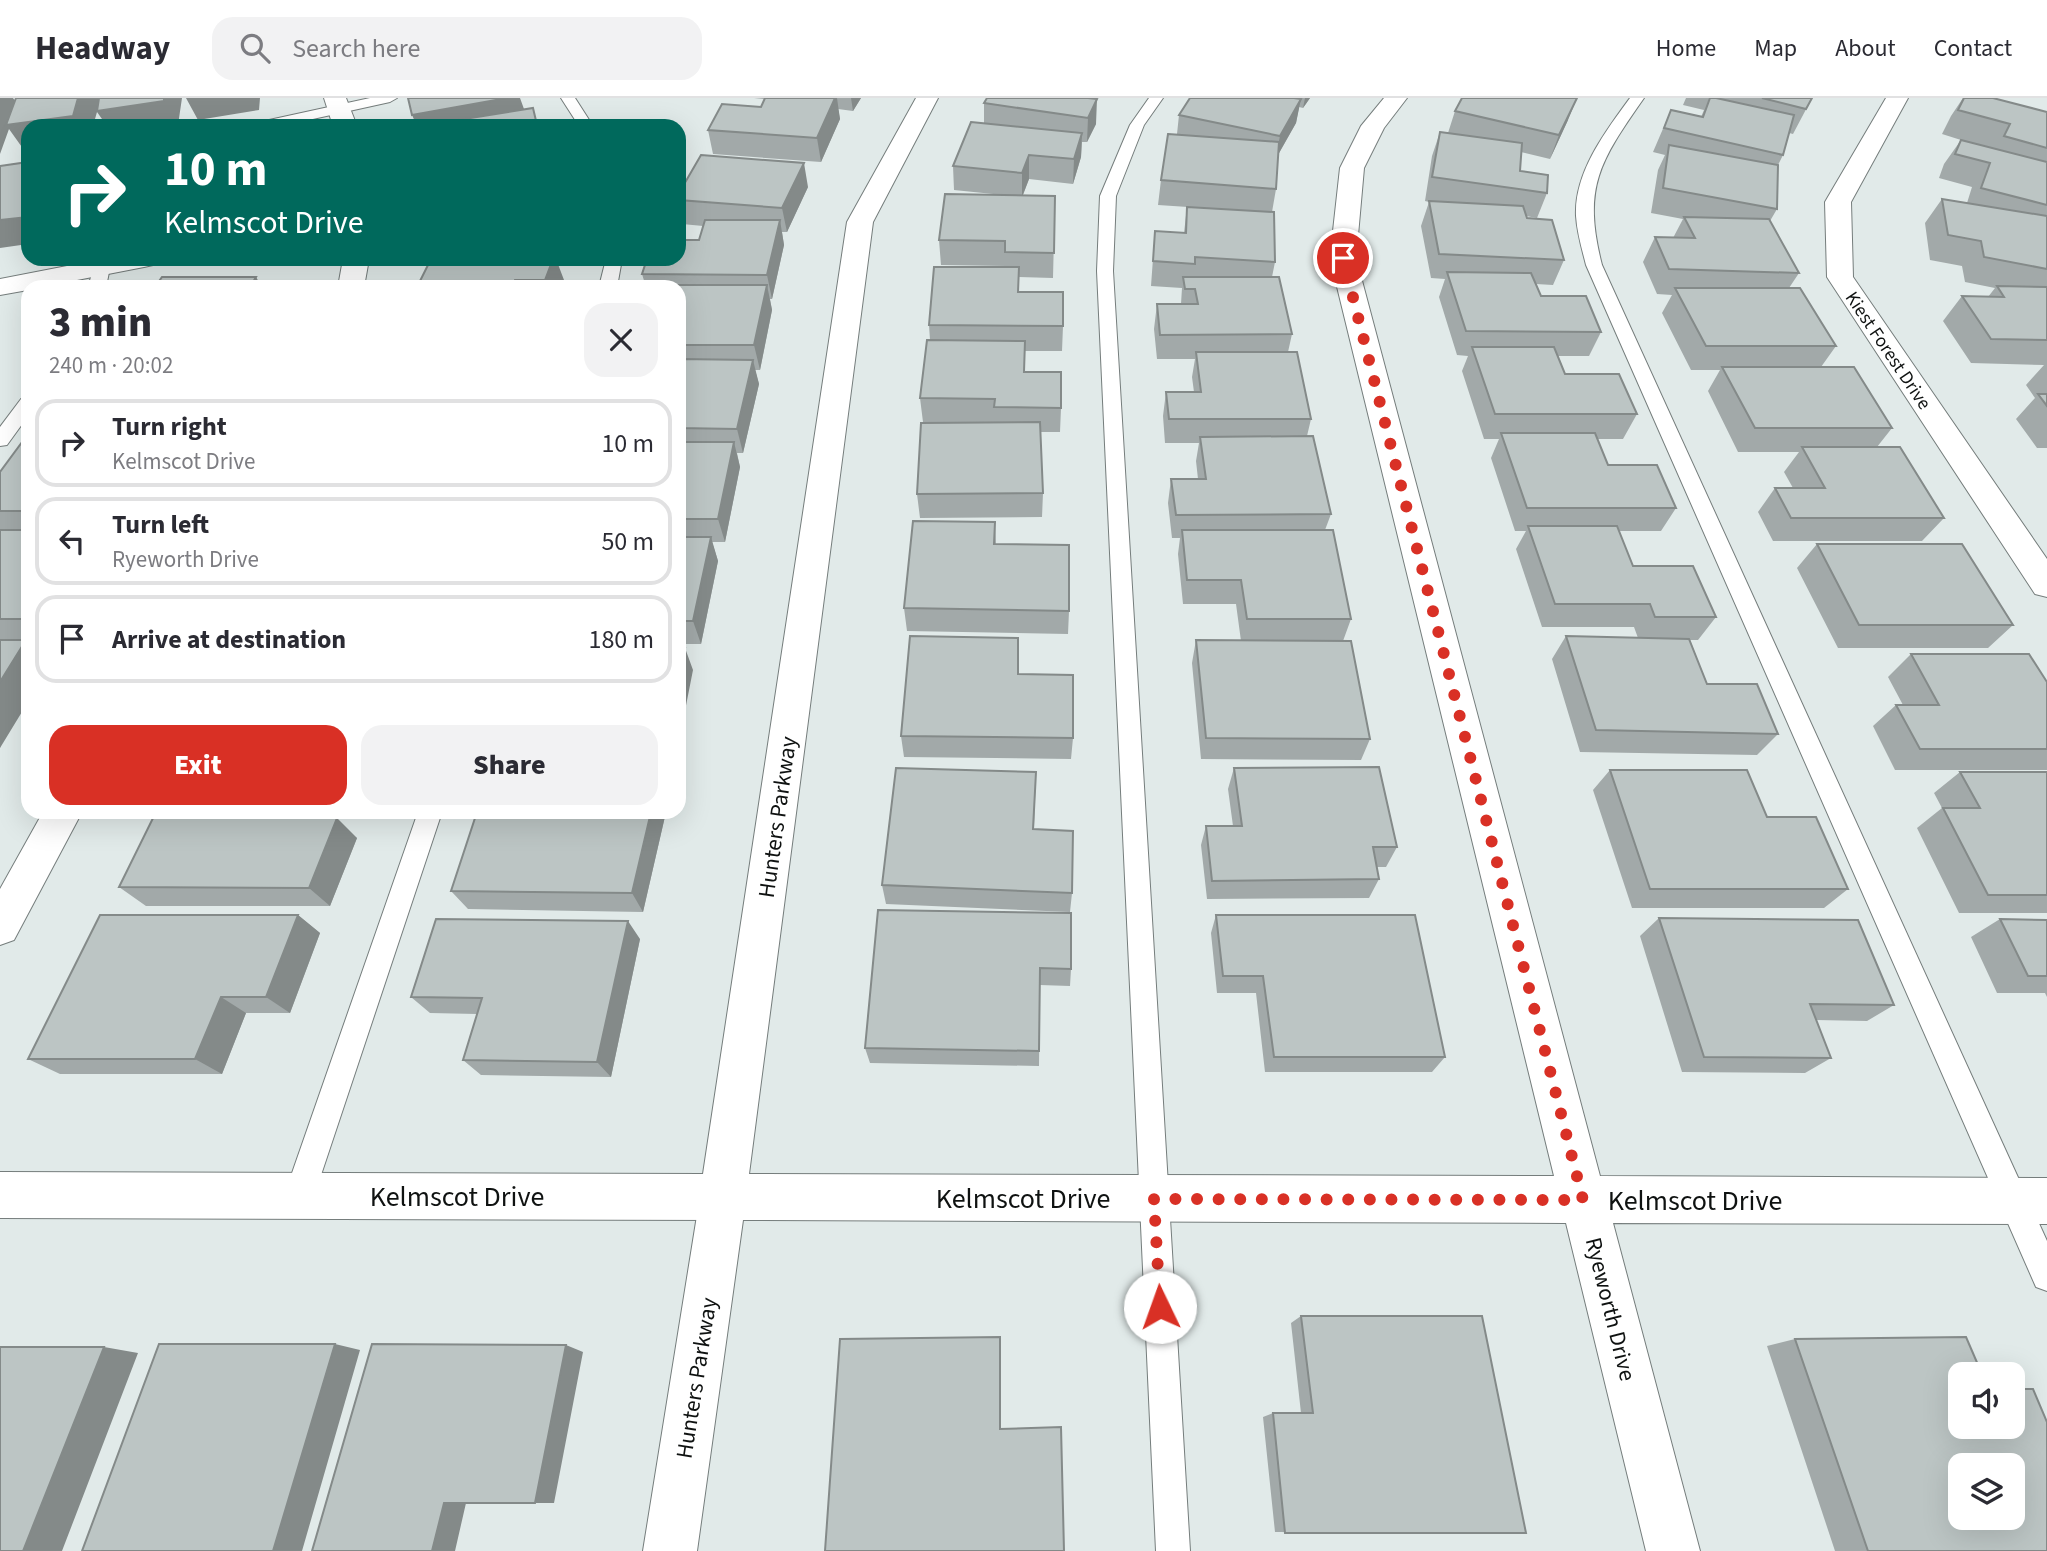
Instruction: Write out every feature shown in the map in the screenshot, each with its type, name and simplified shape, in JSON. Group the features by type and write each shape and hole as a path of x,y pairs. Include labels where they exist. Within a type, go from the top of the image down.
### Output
{"street":[{"name":"Hunters Parkway","path":"670,1551 723,1197 860,222 927,98"},
{"name":"Ryeworth Drive","path":"1396,98 1373,126 1352,168 1343,258 1673,1551"},
{"name":"Kiest Forest Drive","path":"1896,98 1838,202 1840,277 2047,585"},
{"path":"69,280 99,277 126,266"},
{"path":"0,287 21,285"},
{"path":"0,928 59,819"},
{"name":"Kelmscot Drive","path":"0,1195 2030,1201"}],"lane":[{"path":"300,119 340,112 390,98"},
{"path":"568,98 582,119"},
{"path":"1156,98 1137,125 1108,196 1105,271 1173,1551"},
{"path":"1637,98 1603,147 1590,184 1583,214 1594,265 2030,1201 2047,1276"},
{"path":"0,440 21,412"},
{"path":"299,1196 428,819"}],"building":[{"path":"16,98 78,98 73,116 21,119 21,123 6,125"},
{"path":"99,98 164,98 164,101 97,111"},
{"path":"408,98 507,98 412,115"},
{"path":"765,98 835,98 817,138 708,130 722,104 761,107"},
{"path":"987,98 1097,99 1088,118 984,103"},
{"path":"1190,98 1301,99 1280,136 1179,115"},
{"path":"1462,98 1577,98 1559,135 1455,111"},
{"path":"1710,98 1794,115 1783,155 1664,128 1671,110 1703,117"},
{"path":"1762,98 1812,98 1806,109"},
{"path":"1964,98 1993,98 2047,112 2047,148 2004,136 2010,124 1958,110"},
{"path":"533,108 536,119 464,119"},
{"path":"971,122 1082,133 1074,159 1029,155 1022,173 953,166"},
{"path":"1440,132 1522,143 1520,171 1548,175 1547,193 1432,177"},
{"path":"1168,134 1279,142 1276,189 1161,180"},
{"path":"1961,140 2047,162 2047,205 1981,188 1990,163 1955,154"},
{"path":"1669,145 1778,165 1777,209 1663,188"},
{"path":"701,155 804,163 782,208 686,201 686,181"},
{"path":"21,163 21,218 0,220 0,166"},
{"path":"945,194 1055,196 1054,253 1005,252 1005,241 939,240"},
{"path":"1942,199 2047,216 2047,269 1984,257 1981,241 1948,235"},
{"path":"1429,201 1523,206 1527,218 1552,220 1564,260 1439,254"},
{"path":"1187,207 1274,212 1275,262 1195,257 1195,264 1153,261 1155,231 1186,233"},
{"path":"1684,217 1769,219 1799,273 1669,269 1655,237 1695,238"},
{"path":"705,220 780,220 767,275 642,274 645,266 686,266 686,240 699,240"},
{"path":"428,266 550,266 545,280 420,280"},
{"path":"934,267 1019,267 1018,292 1063,292 1063,326 929,325"},
{"path":"1447,272 1531,273 1541,296 1586,296 1601,332 1466,331"},
{"path":"162,277 256,277 254,280 160,280"},
{"path":"1183,277 1279,277 1292,334 1160,335 1157,304 1198,304 1195,289 1185,289"},
{"path":"686,285 767,285 754,345 686,345"},
{"path":"1997,286 2047,287 2047,340 1991,339 1962,296 2004,297"},
{"path":"1675,288 1800,288 1836,346 1706,346"},
{"path":"927,340 1025,341 1024,372 1061,372 1061,408 994,407 995,399 920,398"},
{"path":"1472,347 1554,347 1565,374 1619,374 1637,414 1495,414"},
{"path":"1196,352 1297,352 1311,419 1169,419 1166,392 1201,392"},
{"path":"686,359 753,360 737,429 686,428"},
{"path":"1722,367 1854,367 1892,428 1755,428"},
{"path":"2038,394 2047,394 2047,406"},
{"path":"1040,422 1043,493 917,494 921,423"},
{"path":"1501,433 1595,433 1608,465 1657,465 1676,508 1527,508"},
{"path":"1313,436 1331,514 1176,515 1171,479 1206,479 1200,437"},
{"path":"686,442 734,442 718,519 686,519"},
{"path":"21,444 21,511 0,511 0,472"},
{"path":"1802,447 1900,447 1944,518 1791,518 1775,488 1825,488"},
{"path":"913,521 995,522 994,544 1069,545 1069,611 904,608"},
{"path":"1528,526 1617,526 1633,566 1693,566 1716,617 1655,617 1650,604 1555,604"},
{"path":"0,530 21,530 21,619 0,619"},
{"path":"1182,530 1333,530 1351,619 1247,619 1241,580 1187,580"},
{"path":"686,537 711,537 693,621 686,621"},
{"path":"1817,544 1962,544 2013,625 1859,625"},
{"path":"910,636 1018,638 1018,674 1073,675 1073,738 901,736"},
{"path":"1566,636 1689,639 1707,684 1757,684 1778,734 1596,730"},
{"path":"0,640 21,640 21,648 0,682"},
{"path":"1196,640 1351,641 1370,739 1206,738"},
{"path":"1911,654 2029,654 2047,682 2047,749 1920,749 1896,705 1939,705"},
{"path":"1379,767 1397,847 1373,847 1379,879 1212,881 1206,826 1242,826 1234,768"},
{"path":"896,768 1036,772 1033,829 1073,831 1072,893 882,885"},
{"path":"1610,770 1747,770 1767,817 1816,817 1848,889 1650,889"},
{"path":"1960,772 2047,772 2047,895 1988,895 1943,808 1980,808"},
{"path":"153,819 337,819 309,888 119,887"},
{"path":"475,819 649,819 632,893 451,891"},
{"path":"878,910 1071,913 1071,969 1040,968 1039,1051 865,1048"},
{"path":"100,915 298,915 266,997 221,997 195,1059 28,1059"},
{"path":"1216,915 1415,915 1445,1057 1274,1057 1263,976 1223,976"},
{"path":"1659,918 1858,920 1894,1005 1810,1004 1831,1058 1704,1057"},
{"path":"436,919 628,921 597,1062 463,1060 482,998 411,997"},
{"path":"2000,919 2047,920 2047,976 2028,976"},
{"path":"1301,1316 1482,1316 1526,1533 1285,1533 1273,1413 1313,1413"},
{"path":"1000,1337 1000,1429 1061,1427 1064,1551 825,1551 840,1339"},
{"path":"1966,1337 1977,1362 1948,1362 1948,1439 2025,1439 2025,1389 2033,1389 2047,1422 2047,1551 1868,1551 1795,1339"},
{"path":"159,1344 335,1344 273,1551 82,1551"},
{"path":"372,1344 566,1345 535,1503 444,1503 432,1551 312,1551"},
{"path":"0,1347 104,1347 23,1551 0,1551"}],"route":[{"path":"1160,1307 1154,1199 1583,1200 1343,258"}]}
